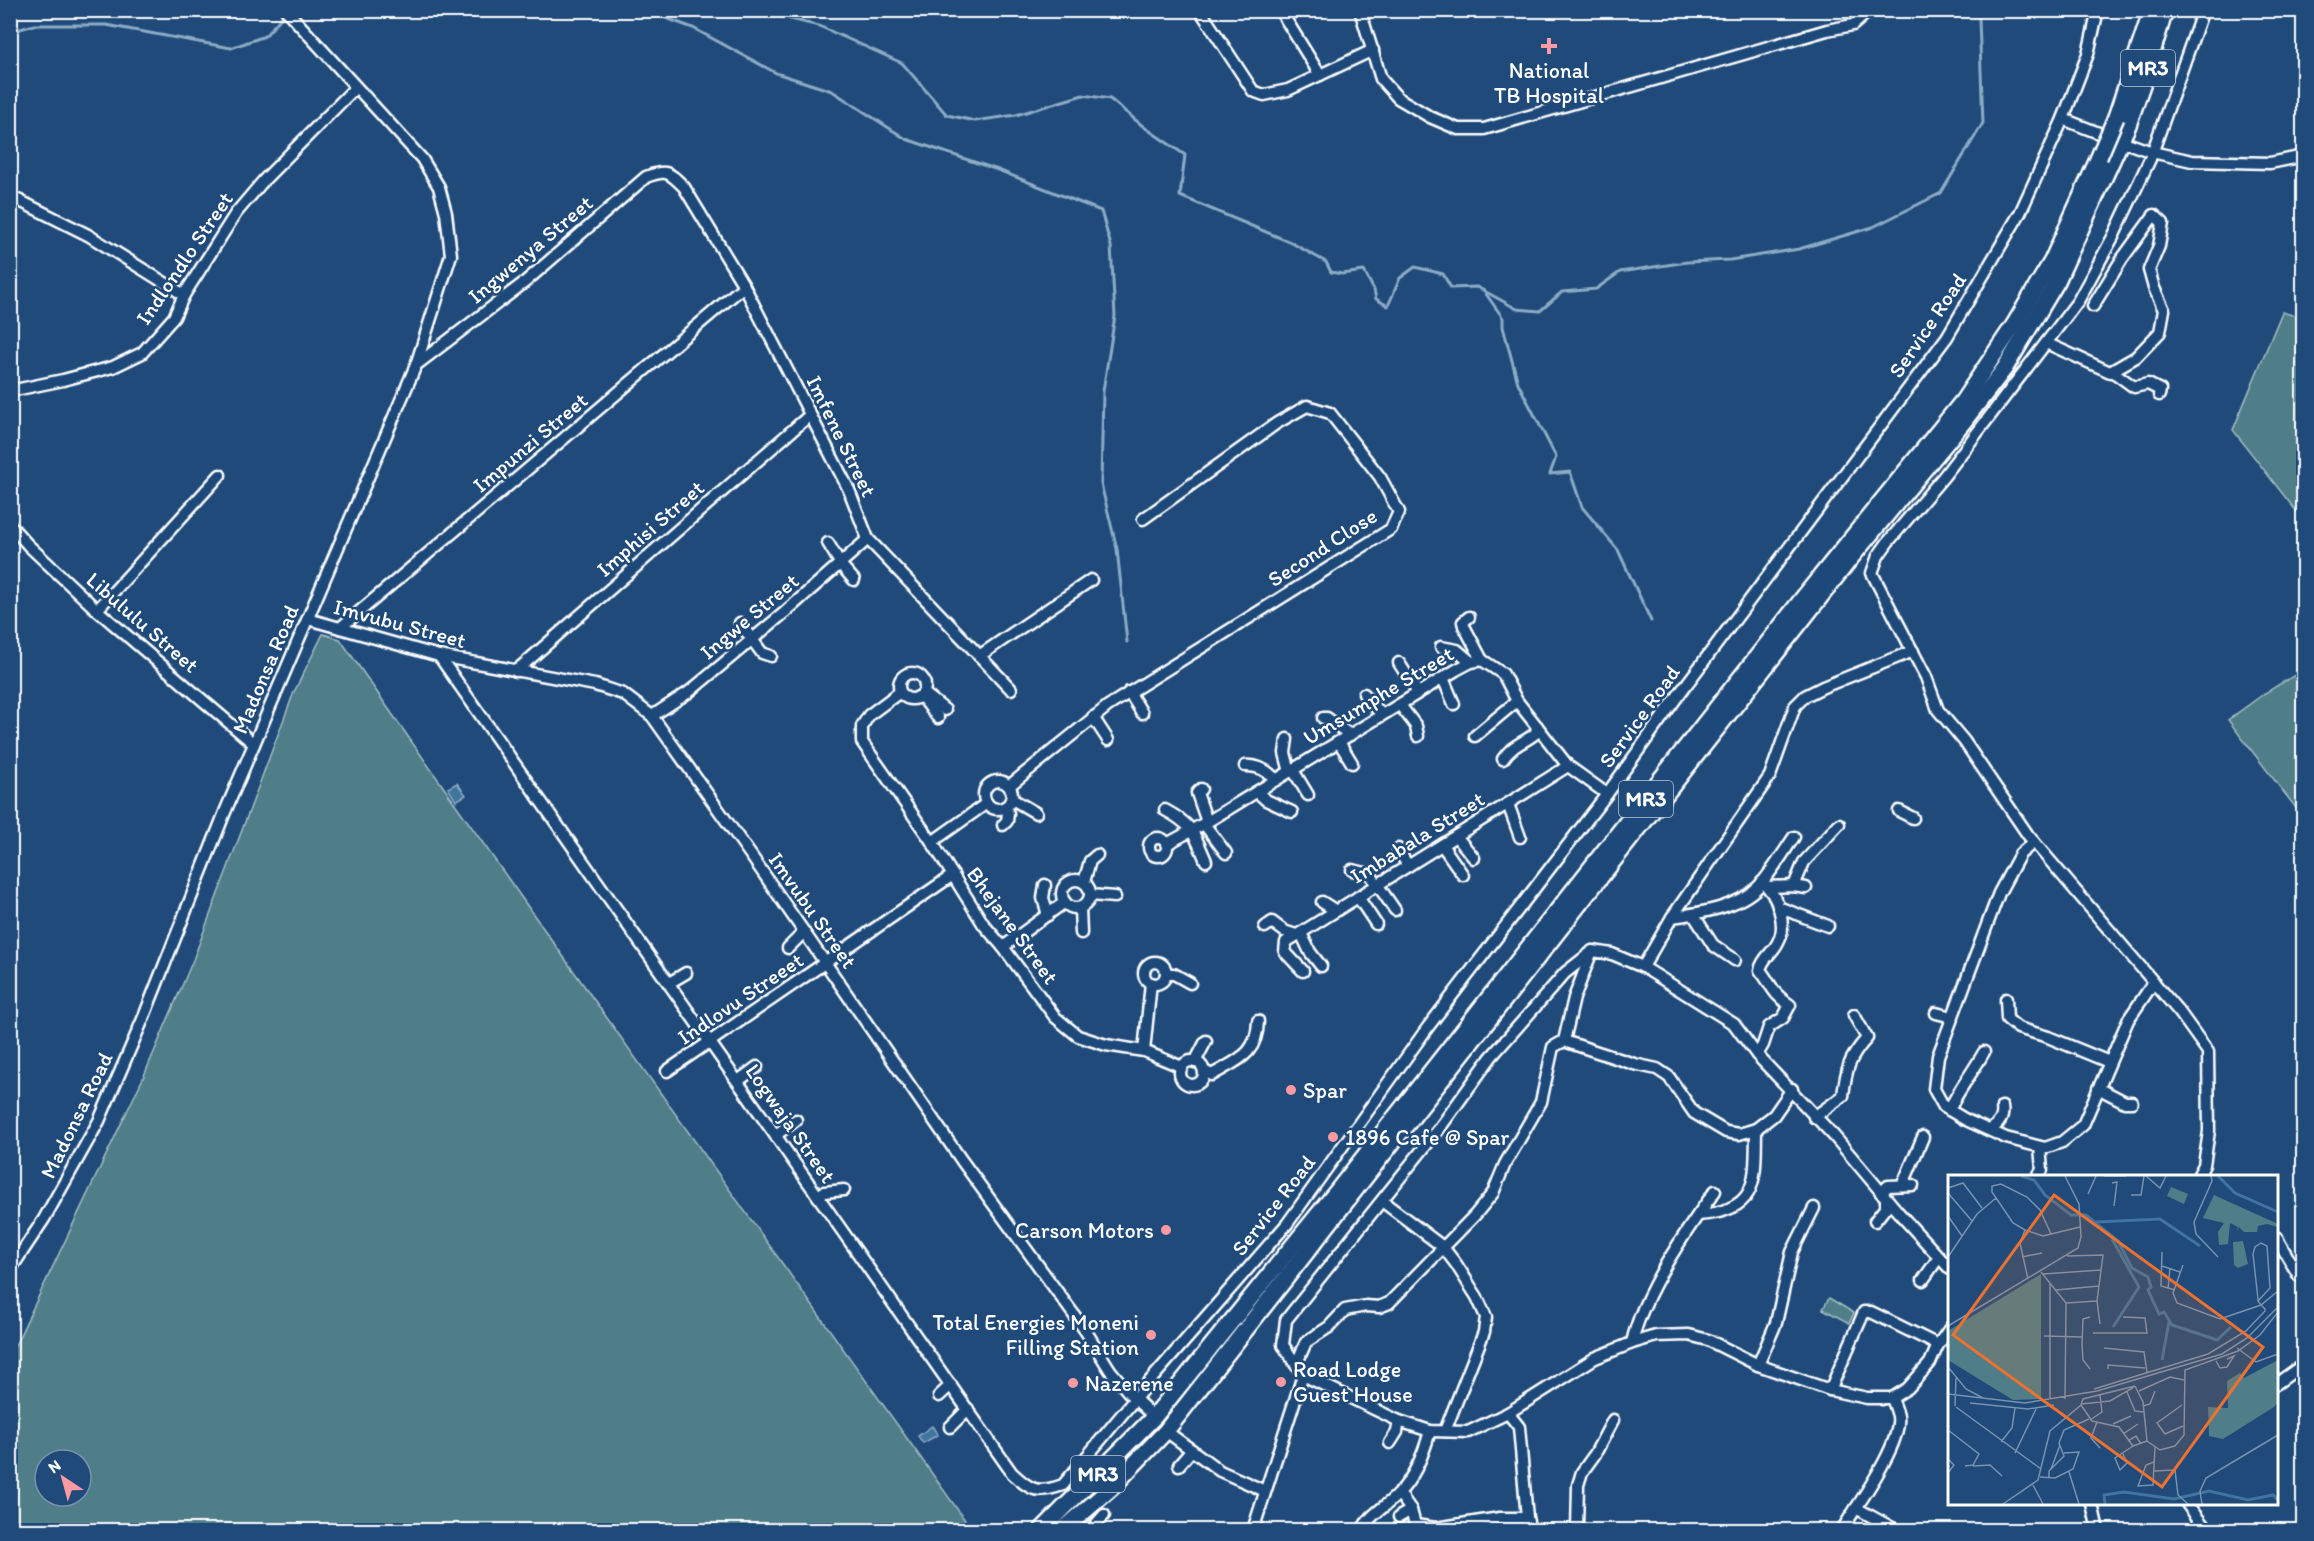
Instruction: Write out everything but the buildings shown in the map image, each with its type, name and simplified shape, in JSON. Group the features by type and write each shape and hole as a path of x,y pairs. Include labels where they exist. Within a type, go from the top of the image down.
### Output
{"highway":[{"name":"MR3","path":"1042,1530 1154,1416 1338,1190 1804,597 1963,401 2014,325 2052,261 2116,117 2152,10"},
{"name":"MR3","path":"1063,1530 1111,1488 1166,1431 1805,616 2005,368 2057,281 2123,135 2145,76 2165,10"}],"street":[{"name":"Madonsa Road","path":"10,1270 44,1219 99,1120 143,1019 225,812 416,365 451,255 446,213 439,187 422,159 286,10"},
{"path":"1200,10 1253,91 1264,95 1288,90 1373,50"},
{"path":"1280,10 1320,75"},
{"path":"1360,10 1381,79 1398,98 1430,117 1458,129 1484,129 1827,30 1852,25 1870,10"},
{"name":"Service Road","path":"1136,1399 1287,1224 1428,1027 1607,794 1947,337 2020,213 2088,54 2098,10"},
{"path":"2199,1175 2204,1165 2209,1131 2208,1052 2180,1013 2034,842 1964,741 1938,710 1926,677 1896,615 1872,573 1878,556 1944,476 2078,300 2103,255 2152,152 2203,10"},
{"name":"Indlondlo Street","path":"10,391 113,367 142,353 174,317 184,295 236,213 264,180 355,88"},
{"path":"2062,119 2114,139"},
{"path":"2127,143 2152,152 2192,161 2270,163 2304,156"},
{"name":"Ingwenya Street","path":"416,365 433,355 525,282 646,177 662,171 672,174"},
{"name":"Imfene Street","path":"672,174 684,187 744,286 849,490 868,539 1011,689"},
{"path":"10,196 88,235 184,295"},
{"path":"2093,306 2122,259 2154,214 2163,223 2159,246 2149,270 2164,310 2160,332 2136,357 2112,371"},
{"name":"Impunzi Street","path":"340,628 744,286"},
{"path":"2046,343 2112,371 2133,387 2148,384 2160,390 2159,395"},
{"name":"Second Close","path":"1009,786 1093,717 1129,692 1391,529 1399,512 1380,477 1330,413 1307,406 1277,423 1143,519"},
{"name":"Imphisi Street","path":"516,671 810,415"},
{"path":"97,610 220,475"},
{"name":"Libululu Street","path":"10,525 28,546 97,610 254,744"},
{"name":"Ingwe Street","path":"652,716 689,692 868,539"},
{"path":"828,543 854,580"},
{"path":"979,656 1091,580"},
{"path":"1469,617 1464,622 1464,626 1477,661"},
{"name":"Imvubu Street","path":"308,619 439,656 595,685 623,694 652,716 962,1161 1085,1330 1110,1370 1154,1416"},
{"path":"740,623 762,653 771,656"},
{"path":"1441,647 1457,650 1477,661"},
{"path":"1643,967 1672,917 1770,776 1795,706 1805,696 1823,687 1912,651"},
{"name":"Logwaja Street","path":"439,656 1012,1473 1029,1489 1046,1491 1063,1485 1136,1399"},
{"name":"Umsumphe Street","path":"1167,844 1257,792 1443,678 1477,661 1503,674 1517,700 1568,766 1607,794"},
{"path":"1399,663 1418,693"},
{"path":"914,673 924,681 920,695 907,698 900,692 900,680 914,673"},
{"path":"1443,678 1455,704"},
{"name":"Bhejane Street","path":"900,692 869,715 862,726 862,742 932,842 984,925 1055,1017 1078,1036 1106,1045 1144,1051 1182,1067"},
{"path":"1129,692 1142,713"},
{"path":"1364,694 1382,715"},
{"path":"920,695 941,714"},
{"path":"1474,735 1517,700"},
{"path":"1400,705 1416,726 1418,736"},
{"path":"1093,717 1108,740"},
{"path":"1323,718 1327,718 1350,735"},
{"path":"1503,759 1519,742 1529,739 1536,733 1537,726"},
{"path":"1287,739 1285,753 1291,771 1308,795"},
{"path":"1339,742 1352,763"},
{"path":"1245,766 1251,765 1269,772 1276,780"},
{"name":"Imbabala Street","path":"1303,971 1285,952 1286,942 1568,766"},
{"path":"1003,825 1007,821 1008,813 1008,803 1009,786 998,781 990,784 985,791 987,803 994,808 1008,803 1036,813"},
{"path":"1201,789 1197,792 1205,823 1226,853"},
{"path":"1257,792 1266,800 1292,812"},
{"path":"932,842 987,803"},
{"path":"1508,804 1520,837"},
{"path":"1165,810 1193,830 1206,861"},
{"path":"1899,811 1913,818"},
{"path":"1794,886 1804,862 1839,824"},
{"path":"1456,836 1474,858"},
{"path":"1765,884 1794,837"},
{"path":"2034,842 2020,854 1999,893 1938,1056 1934,1089 1944,1107 2006,1138 2045,1148 2062,1142 2083,1125 2128,1020 2154,982"},
{"path":"1442,845 1463,875"},
{"path":"1398,849 1408,866"},
{"path":"1084,882 1090,861 1097,855"},
{"path":"1352,870 1370,874 1395,910"},
{"name":"Indlovu Streeet","path":"667,1071 953,875"},
{"path":"1075,880 1084,882 1090,889 1088,902 1080,908 1072,907 1065,902 1062,893 1066,884 1075,880"},
{"path":"1672,917 1693,914 1737,901 1765,884 1806,888"},
{"path":"1757,1054 1763,1045 1769,1027 1784,1018 1790,1005 1772,992 1761,970 1762,961 1780,940 1782,928 1778,907 1765,884"},
{"path":"1044,885 1043,898 1048,915"},
{"path":"1090,895 1116,897"},
{"path":"1358,897 1376,924"},
{"path":"1003,947 1065,902"},
{"path":"1322,902 1336,911"},
{"path":"1778,907 1828,926"},
{"path":"1080,908 1081,933"},
{"path":"1693,914 1713,945 1735,960"},
{"path":"1265,927 1272,922 1284,931 1299,934 1321,966"},
{"path":"788,948 804,932"},
{"path":"1564,1041 1574,998 1593,951"},
{"path":"1948,1267 1834,1136 1814,1117 1792,1089 1757,1054 1734,1024 1643,967 1612,954 1593,951 1565,973 1491,1057 1439,1129 1286,1320 1284,1345 1303,1375 1399,1421 1430,1431 1468,1432 1508,1413 1595,1358 1656,1336 1689,1335 1708,1340 1758,1365 1830,1390 1867,1398 1892,1398 1908,1388 1930,1363 1938,1345 1948,1331"},
{"path":"1150,963 1160,963 1165,968 1166,974 1162,982 1151,983 1144,972 1150,963"},
{"path":"669,983 686,973"},
{"path":"1166,974 1174,974 1190,983"},
{"path":"1144,1051 1151,983"},
{"path":"2006,999 2007,1019 2018,1028 2048,1037 2109,1062"},
{"path":"1936,1013 1952,1017"},
{"path":"1814,1117 1843,1096 1846,1071 1852,1054 1873,1037 1854,1015"},
{"path":"1204,1071 1212,1075 1248,1053 1257,1037 1257,1021"},
{"path":"1195,1062 1206,1041"},
{"path":"1296,1365 1306,1342 1329,1327 1345,1310 1366,1306 1379,1307 1389,1303 1475,1215 1493,1193 1505,1164 1541,1102 1553,1047 1564,1041 1634,1064 1657,1069 1669,1077 1694,1113 1726,1132 1739,1134 1756,1129 1774,1115 1792,1089"},
{"path":"1956,1111 1960,1088 1984,1052"},
{"path":"1188,1062 1195,1062 1202,1066 1204,1071 1202,1081 1191,1085 1181,1079 1182,1067 1188,1062"},
{"path":"738,1081 757,1067"},
{"path":"2098,1088 2125,1102 2132,1102"},
{"path":"1989,1130 1997,1126 2003,1114 2002,1107"},
{"path":"776,1136 796,1120"},
{"path":"1698,1215 1727,1211 1740,1204 1752,1191 1756,1129"},
{"path":"1875,1221 1886,1207 1884,1195 1888,1186 1908,1184 1905,1170 1923,1137"},
{"path":"2039,1175 2042,1170 2040,1147"},
{"path":"818,1196 824,1192 844,1190"},
{"path":"1632,1343 1636,1323 1650,1294 1715,1191"},
{"path":"1382,1201 1443,1247 1477,1297 1486,1317 1484,1332 1445,1431"},
{"path":"1758,1365 1776,1323 1792,1252 1814,1208"},
{"path":"2278,1240 2299,1276"},
{"path":"1923,1280 1939,1257"},
{"path":"1830,1390 1864,1312 1871,1312 1938,1345"},
{"path":"2278,1383 2304,1364"},
{"path":"1253,1530 1303,1375"},
{"path":"939,1396 951,1385"},
{"path":"1842,1530 1880,1470 1893,1444 1899,1418 1892,1398"},
{"path":"950,1427 968,1409"},
{"path":"1508,1413 1520,1427 1527,1518 1530,1530"},
{"path":"1577,1530 1578,1485 1582,1472 1595,1454 1613,1420"},
{"path":"1390,1443 1397,1432 1399,1421"},
{"path":"1166,1431 1220,1471 1265,1491"},
{"path":"1362,1530 1367,1520 1399,1493 1413,1473 1430,1431"},
{"path":"1179,1465 1192,1450"},
{"path":"1399,1493 1410,1510 1415,1525 1436,1528 1500,1518 1527,1518"},
{"path":"2092,1505 2098,1530"},
{"path":"2188,1505 2205,1530"},
{"path":"1856,1508 1896,1530"},
{"path":"1399,1517 1410,1510"},
{"path":"1091,1530 1104,1515"}],"green space":[{"path":"2282,312 2303,318 2303,520 2233,430"},
{"path":"323,634 340,639 972,1530 11,1530 11,1354 143,1078 193,960 294,692"},
{"path":"2303,670 2303,817 2228,720 2265,693"},
{"path":"1829,1298 1854,1313 1849,1323 1823,1309"}],"water":[{"path":"457,783 466,795 456,801 448,788"},
{"path":"932,1426 938,1435 923,1443 918,1436"}],"waterway":[{"path":"644,10 693,28 776,73 832,91 906,139 998,170 1101,211 1111,246 1115,316 1103,391 1101,484 1117,549 1127,642"},
{"path":"754,10 819,26 902,63 947,115 975,121 1016,115 1083,95 1110,99 1144,127 1185,155 1180,196 1290,242 1326,262 1331,272 1342,274 1364,271 1376,299 1388,306 1400,278 1415,267 1443,274 1451,288 1477,287 1517,309 1540,311 1562,292 1596,289 1620,272 1687,262 1730,260 1799,249 1873,227 1941,193 1983,123 1979,19"},
{"path":"10,32 34,25 106,25 231,48 265,36 286,12"},
{"path":"1486,294 1503,318 1503,327 1518,383 1556,457 1550,474 1570,472 1582,507 1618,550 1651,621"}],"place":[{"name":"National TB Hospital","path":"1549,46"},
{"name":"Spar","path":"1291,1090"},
{"name":"1896 Cafe @ Spar","path":"1333,1137"},
{"name":"Carson Motors","path":"1166,1230"},
{"name":"Total Energies Moneni Filling Station","path":"1151,1335"},
{"name":"Road Lodge Guest House","path":"1281,1382"},
{"name":"Nazerene","path":"1073,1383"}]}
